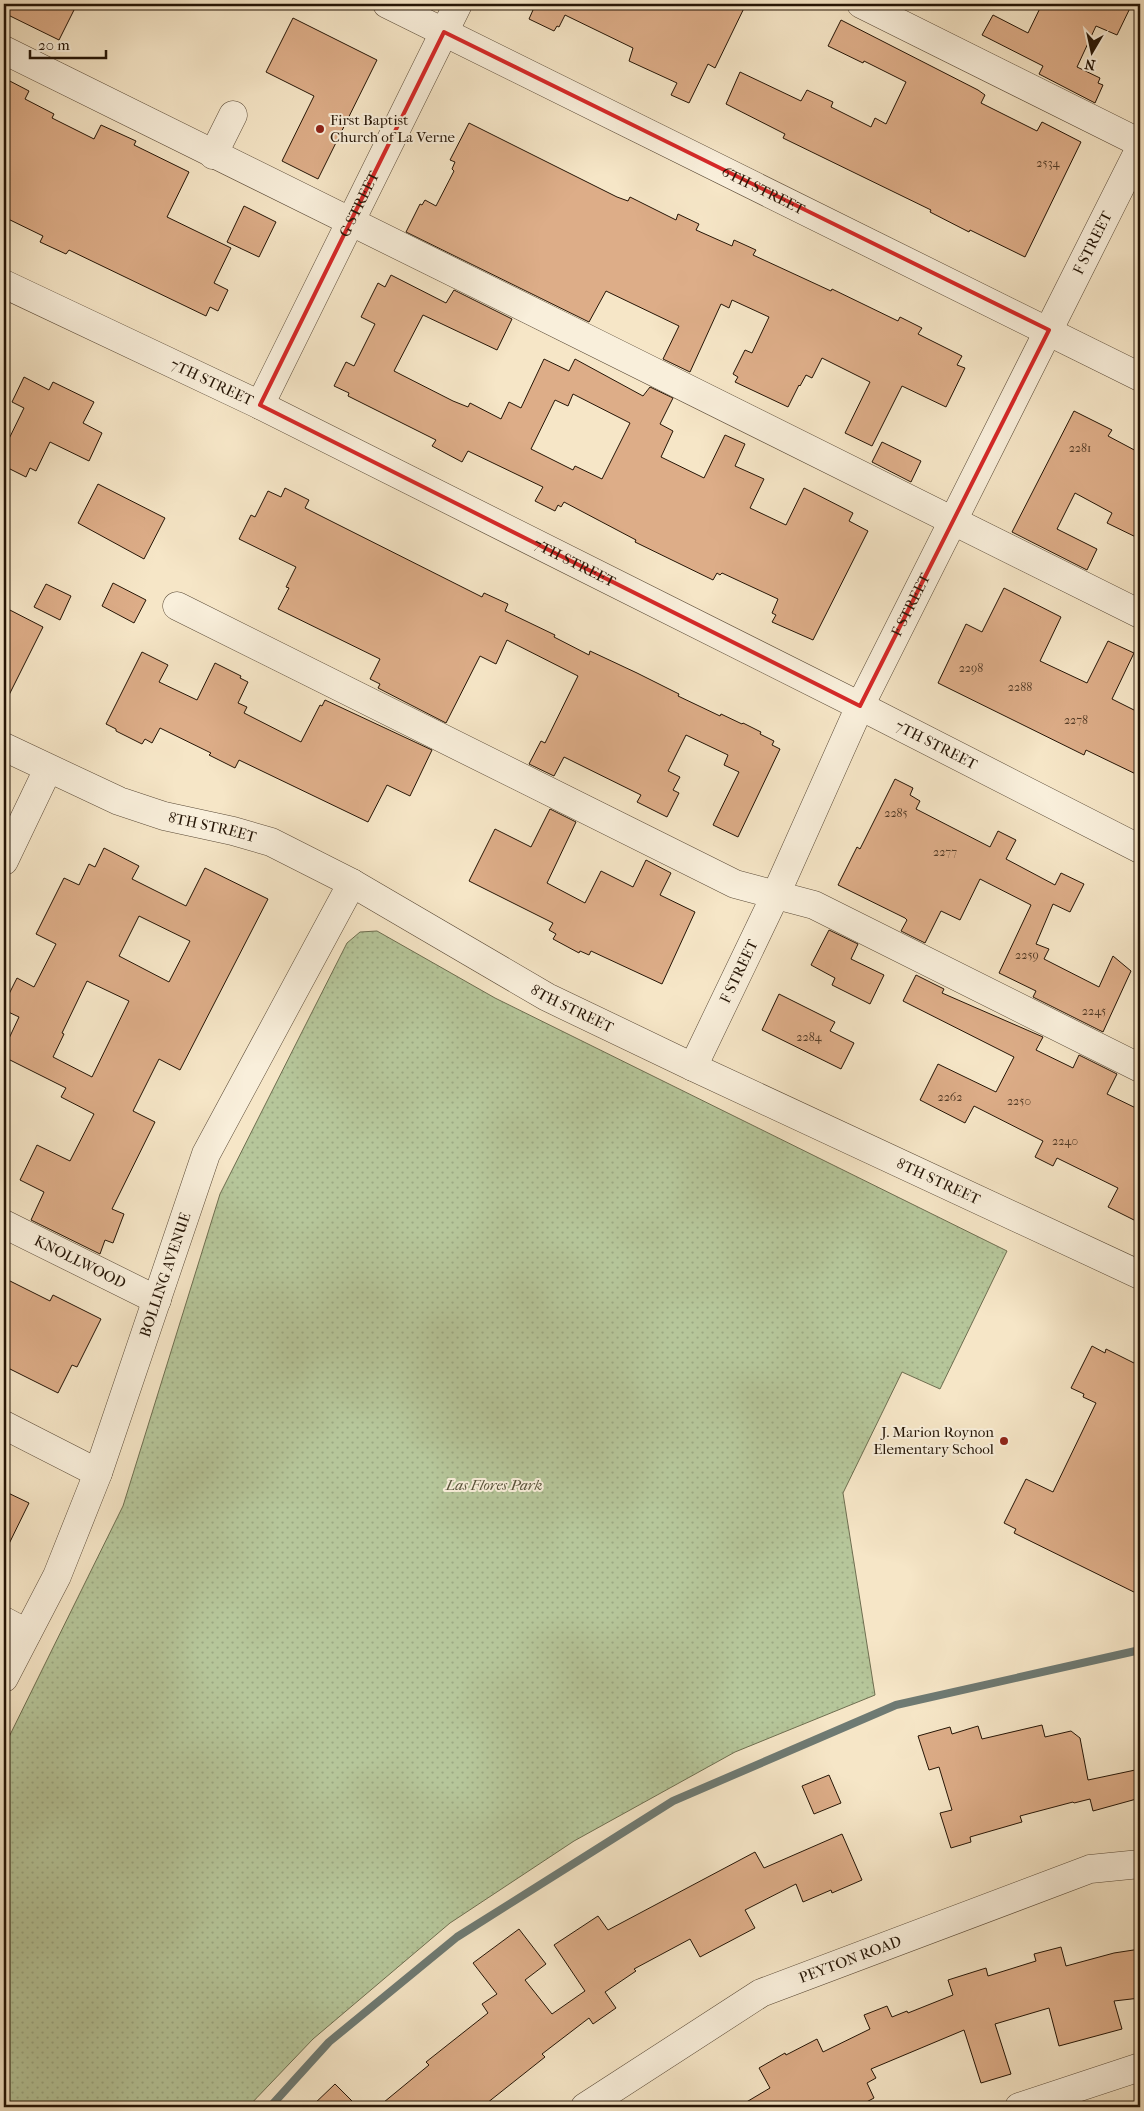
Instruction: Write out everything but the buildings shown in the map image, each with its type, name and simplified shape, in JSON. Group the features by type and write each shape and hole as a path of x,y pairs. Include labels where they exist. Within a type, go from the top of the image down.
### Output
{"street":[{"name":"6TH STREET","path":"388,4 1049,330 1140,377"},
{"name":"G STREET","path":"260,405 458,4"},
{"path":"861,4 1140,144"},
{"path":"4,50 351,224 954,520 1140,614"},
{"path":"213,155 233,115"},
{"name":"F STREET","path":"693,1067 776,894 860,706 1140,148"},
{"name":"7TH STREET","path":"4,284 260,405 860,706 1140,850"},
{"path":"177,606 734,884 814,905 1140,1068"},
{"name":"8TH STREET","path":"4,747 48,770 119,801 164,816 233,831 271,842 352,883 547,997 1140,1275"},
{"path":"4,861 48,770"},
{"name":"BOLLING AVENUE","path":"4,1678 15,1627 57,1576 98,1474 206,1154 352,883"},
{"name":"KNOLLWOOD","path":"4,1224 157,1300"},
{"path":"4,1425 98,1474"},
{"name":"PEYTON ROAD","path":"584,2107 761,1993 1090,1869 1140,1864"},
{"path":"1019,2107 1140,2067"}],"highlighted area":[{"path":"444,32 1049,330 860,706 260,405"}],"green space":[{"name":"Las Flores Park","path":"377,931 495,998 1007,1251 940,1389 902,1372 843,1493 875,1695 735,1752 574,1841 450,1923 313,2039 248,2107 4,2107 4,1747 123,1506 220,1194 347,943 360,932"}],"waterway":[{"path":"270,2107 329,2042 457,1937 673,1801 896,1705 1140,1650"}],"place":[{"name":"First Baptist Church of La Verne","path":"320,129"},
{"name":"J. Marion Roynon Elementary School","path":"1004,1441"}]}
